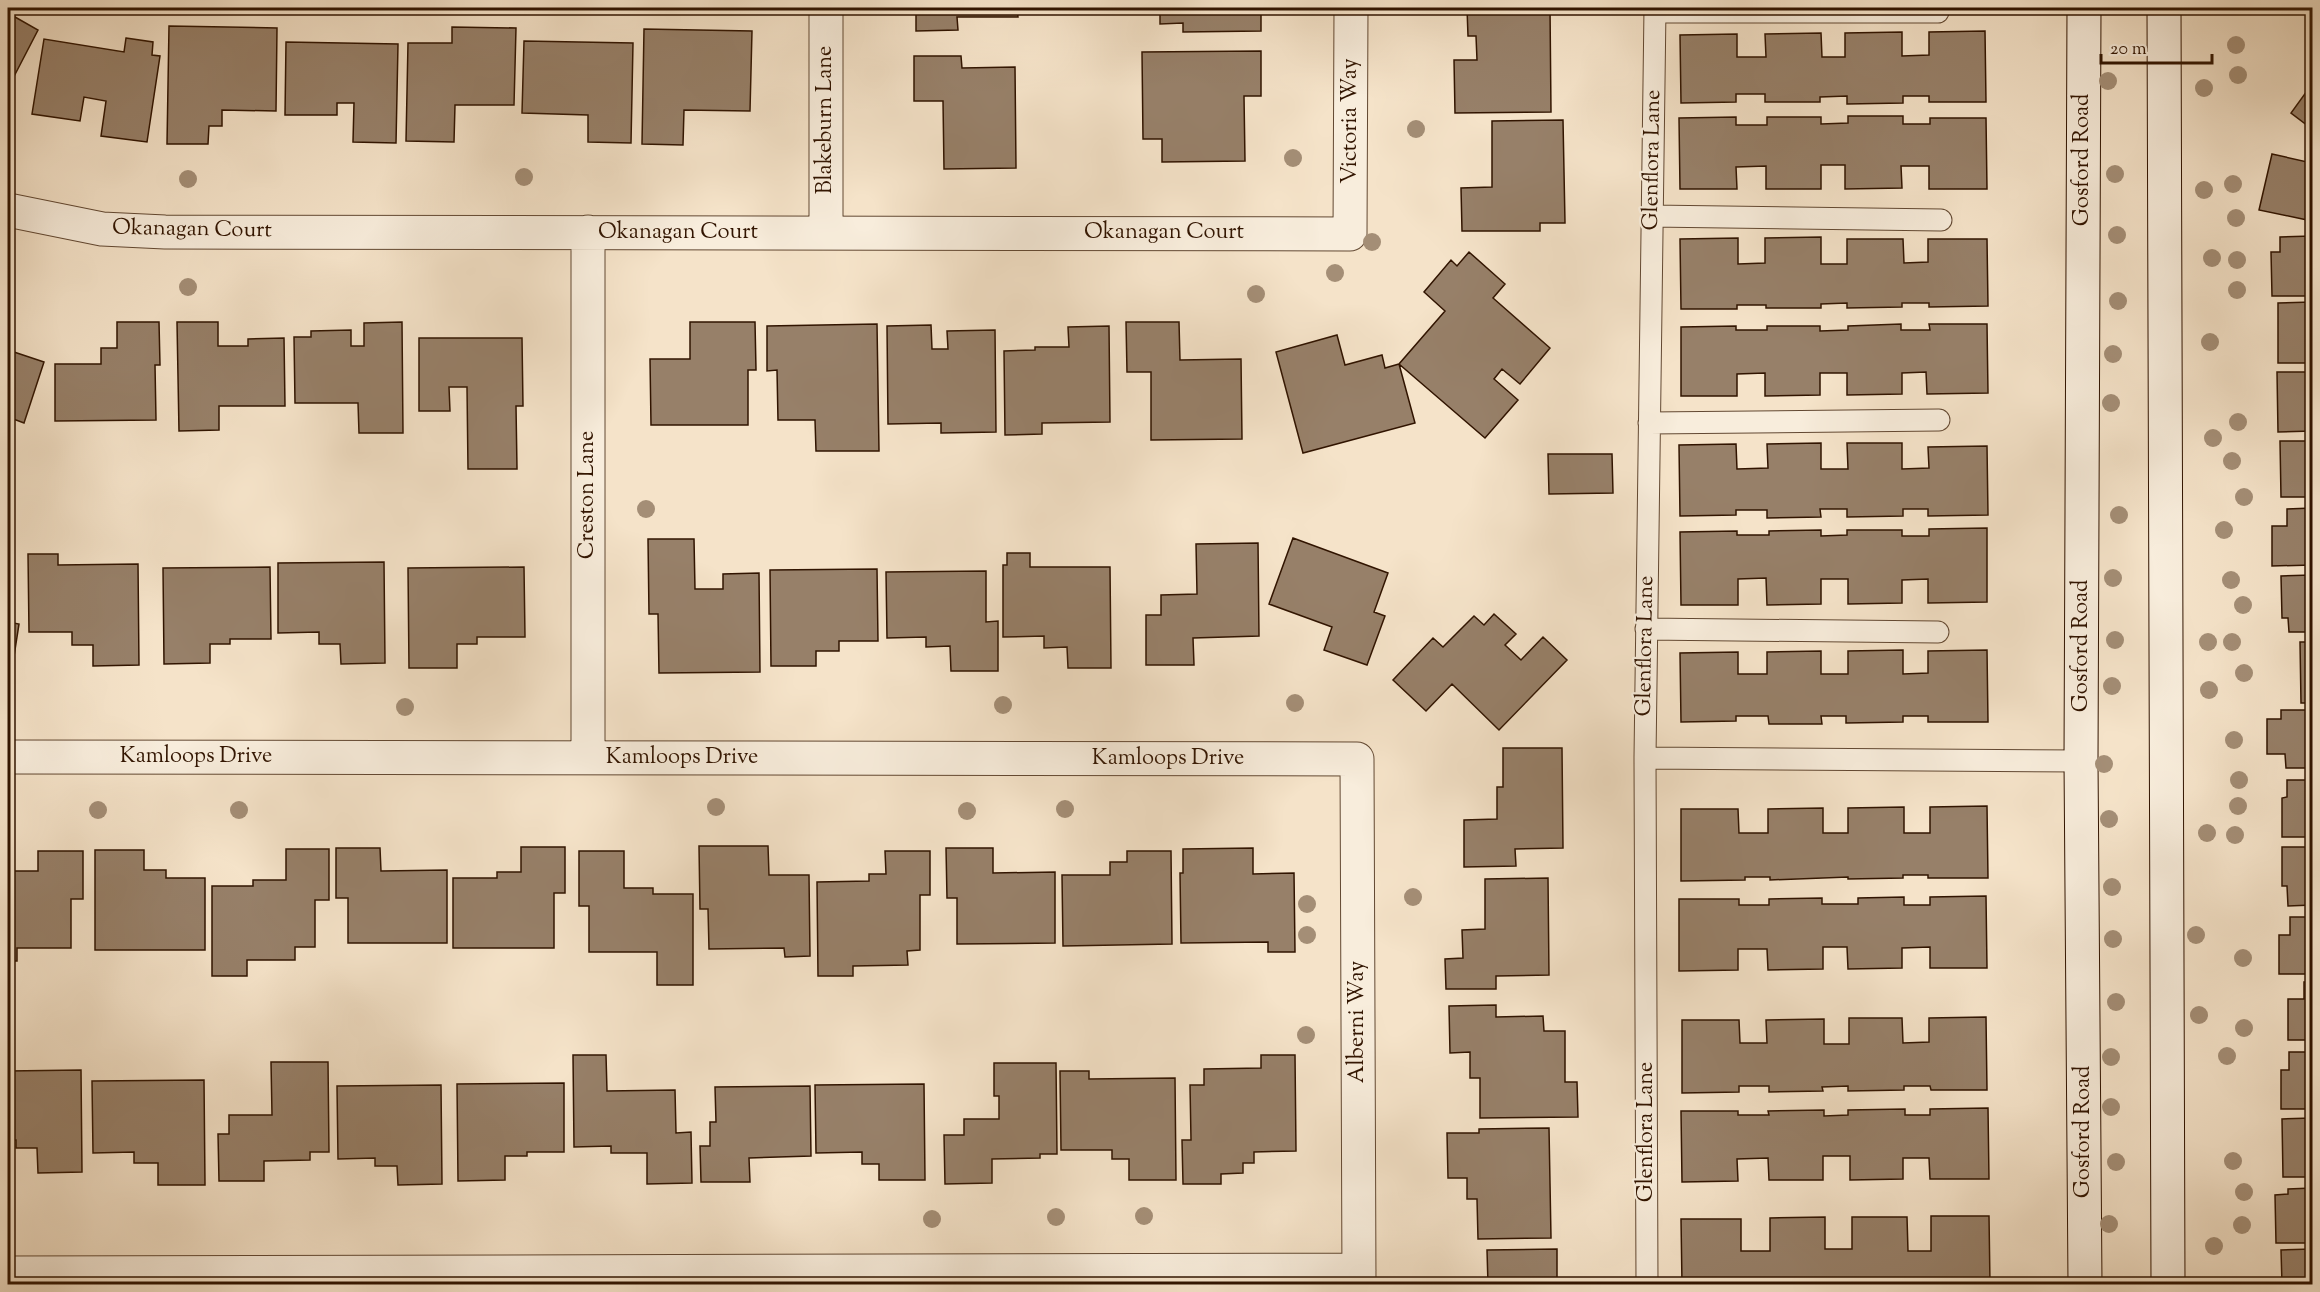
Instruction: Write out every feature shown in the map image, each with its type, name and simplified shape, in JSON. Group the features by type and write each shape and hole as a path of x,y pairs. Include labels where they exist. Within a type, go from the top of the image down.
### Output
{"street":[{"name":"Blakeburn Lane","path":"826,8 826,233"},
{"name":"Victoria Way","path":"1350,234 1351,8"},
{"name":"Gosford Road","path":"2084,8 2081,761 2085,1284"},
{"path":"2164,8 2168,1284"},
{"name":"Okanagan Court","path":"8,210 102,229 165,232 1350,234"},
{"name":"Creston Lane","path":"588,232 588,758"},
{"name":"Kamloops Drive","path":"8,757 1358,759"},
{"name":"Alberni Way","path":"1358,759 1359,1277"},
{"path":"8,1273 1359,1277"}],"lane":[{"path":"1655,10 1938,12"},
{"name":"Glenflora Lane","path":"1647,1284 1645,758 1655,10"},
{"path":"1652,216 1941,220"},
{"path":"1649,423 1940,420"},
{"path":"1646,629 1938,632"},
{"path":"1645,758 2081,761"}],"building":[{"path":"916,8 1017,8 1018,17 957,17 958,30 916,31"},
{"path":"1160,8 1261,8 1261,31 1183,32 1183,23 1160,24"},
{"path":"1467,8 1550,8 1551,112 1455,113 1454,60 1477,60 1476,36 1468,36"},
{"path":"8,13 38,30 8,88"},
{"path":"169,26 277,28 276,111 222,110 222,126 209,126 208,144 167,144"},
{"path":"452,27 516,28 514,105 455,105 454,142 406,141 408,43 452,43"},
{"path":"644,29 752,31 750,111 684,110 683,145 642,144"},
{"path":"1985,31 1986,102 1929,102 1929,96 1903,96 1903,103 1847,104 1847,96 1820,97 1820,102 1765,102 1765,94 1736,94 1736,102 1681,103 1680,35 1737,34 1737,57 1766,57 1765,34 1821,33 1822,57 1845,57 1845,33 1902,32 1902,56 1929,55 1929,32"},
{"path":"126,38 153,42 152,55 160,56 147,142 101,136 106,101 84,97 80,121 32,114 44,39 124,52"},
{"path":"524,41 633,43 631,143 588,142 588,115 522,113"},
{"path":"286,42 398,44 396,143 353,142 354,103 337,103 337,115 285,115"},
{"path":"1261,51 1261,96 1244,96 1245,161 1162,162 1162,139 1143,139 1142,52"},
{"path":"914,56 961,56 962,68 1015,67 1016,168 944,169 943,101 914,101"},
{"path":"2312,84 2312,129 2291,113"},
{"path":"1848,116 1903,116 1903,124 1930,124 1930,118 1986,118 1987,189 1929,189 1929,166 1901,166 1902,188 1845,189 1845,165 1821,165 1821,189 1766,189 1766,166 1736,167 1737,189 1680,189 1679,118 1736,117 1736,125 1767,125 1767,117 1821,117 1821,124 1848,123"},
{"path":"1563,120 1565,223 1540,223 1540,231 1462,231 1461,188 1492,187 1492,121"},
{"path":"2272,154 2312,163 2312,221 2259,210"},
{"path":"2312,236 2312,296 2272,296 2271,252 2280,252 2280,237"},
{"path":"1821,237 1821,264 1847,264 1847,239 1903,239 1904,263 1928,262 1928,239 1987,239 1988,306 1929,307 1929,303 1902,303 1902,307 1847,308 1847,303 1821,304 1821,308 1766,308 1766,305 1737,305 1737,309 1681,309 1680,239 1738,238 1738,264 1765,263 1765,238"},
{"path":"1469,252 1505,284 1493,298 1550,348 1520,384 1502,369 1494,379 1518,400 1485,438 1399,364 1445,311 1424,292 1451,260 1457,266"},
{"path":"2312,302 2312,363 2278,363 2278,303"},
{"path":"117,322 159,322 160,365 155,365 156,420 55,421 55,364 101,364 101,348 117,348"},
{"path":"177,322 218,322 218,346 248,346 248,339 284,338 285,406 219,406 219,430 179,431"},
{"path":"402,322 403,433 359,433 358,403 295,403 294,337 311,337 311,331 351,330 351,346 364,346 364,323"},
{"path":"690,322 755,322 756,370 748,370 748,425 651,425 650,359 690,359"},
{"path":"1126,322 1179,322 1180,360 1241,359 1242,439 1151,440 1151,372 1127,372"},
{"path":"877,324 879,451 816,451 815,420 778,420 777,370 767,371 767,326"},
{"path":"1901,324 1901,330 1930,330 1929,324 1987,324 1988,393 1927,394 1926,372 1902,373 1902,394 1847,395 1847,373 1820,373 1820,395 1765,396 1765,373 1737,374 1737,396 1681,396 1681,327 1736,326 1736,330 1767,330 1767,326 1820,326 1820,331 1848,330 1848,326"},
{"path":"931,325 932,349 948,349 947,331 995,330 996,432 941,433 941,423 888,424 887,326"},
{"path":"1109,326 1110,422 1042,423 1042,434 1005,435 1004,351 1035,350 1035,347 1069,347 1068,327"},
{"path":"1337,335 1345,365 1382,355 1385,368 1399,364 1415,423 1303,453 1276,352"},
{"path":"419,338 522,338 523,406 516,406 517,469 468,469 467,387 449,387 450,411 419,411"},
{"path":"8,345 13,346 11,351 44,362 24,423 8,417"},
{"path":"2277,372 2312,372 2312,431 2278,432"},
{"path":"2280,441 2312,441 2312,497 2281,497"},
{"path":"1821,443 1821,469 1848,469 1847,443 1902,443 1902,469 1929,468 1928,447 1987,446 1988,515 1928,516 1928,509 1903,509 1903,516 1847,517 1847,509 1820,509 1821,517 1767,518 1767,510 1736,510 1736,515 1680,516 1679,445 1736,444 1737,469 1768,468 1767,444"},
{"path":"1548,454 1612,454 1613,493 1549,494"},
{"path":"2312,508 2312,565 2272,566 2272,526 2287,526 2287,509"},
{"path":"1987,528 1987,602 1928,603 1928,579 1902,580 1902,603 1848,604 1848,579 1821,579 1821,604 1767,605 1766,578 1738,579 1738,605 1681,605 1680,532 1737,531 1737,535 1769,535 1769,531 1821,530 1821,536 1847,535 1847,530 1902,530 1902,536 1929,536 1929,529"},
{"path":"1293,538 1388,573 1374,612 1385,616 1367,665 1324,650 1332,627 1269,604"},
{"path":"648,539 694,539 695,589 723,589 723,574 759,573 760,672 659,673 658,614 649,614"},
{"path":"1258,543 1259,636 1193,638 1194,665 1146,665 1146,615 1161,615 1161,595 1197,594 1196,544"},
{"path":"1007,553 1030,553 1030,567 1110,567 1111,668 1068,668 1067,647 1044,648 1044,636 1003,637 1003,565 1007,565"},
{"path":"28,554 58,554 58,565 138,564 139,665 93,666 93,645 72,645 72,632 29,632"},
{"path":"384,562 385,663 341,664 340,644 319,644 319,632 278,633 278,563"},
{"path":"270,567 271,639 230,639 230,644 210,644 210,663 164,664 163,568"},
{"path":"524,567 525,637 477,637 477,644 457,644 457,668 409,668 408,568"},
{"path":"877,569 878,641 839,641 839,651 816,651 816,666 771,666 770,570"},
{"path":"986,571 986,622 998,621 998,671 951,671 950,646 926,647 926,637 887,638 886,572"},
{"path":"2312,575 2312,632 2289,632 2288,618 2282,618 2281,576"},
{"path":"1494,614 1516,634 1505,645 1521,660 1543,637 1567,660 1499,730 1452,684 1426,711 1393,680 1433,638 1443,647 1474,616 1484,625"},
{"path":"8,622 19,624 12,669 8,669"},
{"path":"2300,642 2312,642 2312,703 2301,703"},
{"path":"1903,650 1903,674 1928,673 1928,651 1987,650 1988,722 1928,722 1928,716 1903,716 1903,722 1846,723 1846,716 1821,716 1822,724 1769,724 1768,716 1736,716 1736,721 1681,722 1680,653 1738,652 1738,674 1767,674 1767,652 1821,651 1821,674 1848,674 1848,651"},
{"path":"2281,710 2312,710 2312,768 2286,768 2285,754 2267,754 2267,719 2281,719"},
{"path":"1503,748 1562,748 1563,848 1515,849 1516,866 1464,867 1464,820 1497,819 1497,787 1503,787"},
{"path":"2287,780 2312,780 2312,837 2282,837 2282,798 2287,797"},
{"path":"1987,806 1988,878 1928,878 1928,875 1903,875 1903,878 1848,879 1848,877 1770,880 1770,877 1745,877 1745,880 1681,881 1681,809 1738,809 1739,833 1768,833 1768,809 1823,808 1823,833 1848,833 1848,808 1904,807 1904,833 1930,833 1930,807"},
{"path":"699,846 768,846 769,875 809,875 810,956 785,957 784,948 709,949 708,909 700,909"},
{"path":"521,847 565,847 565,893 554,893 554,948 453,948 453,878 497,878 497,872 521,872"},
{"path":"2282,847 2312,847 2312,905 2288,906 2287,886 2282,886"},
{"path":"336,848 380,848 381,871 447,870 447,943 348,943 348,898 336,898"},
{"path":"946,848 993,848 993,873 1055,872 1055,943 957,944 957,898 947,898"},
{"path":"1253,848 1253,874 1294,873 1295,952 1268,952 1268,942 1181,943 1180,873 1183,873 1183,849"},
{"path":"286,849 329,849 329,900 315,900 315,947 295,947 295,960 247,960 247,976 212,976 212,886 253,886 253,880 286,880"},
{"path":"95,850 144,850 144,870 166,870 166,878 205,878 205,950 95,950"},
{"path":"38,851 83,851 83,899 71,899 71,948 17,948 17,961 8,961 8,871 38,871"},
{"path":"579,851 624,851 624,888 653,888 653,894 693,894 693,985 657,985 657,952 589,952 589,906 579,906"},
{"path":"885,851 930,851 930,895 920,895 920,950 907,951 908,965 853,966 853,976 818,976 817,882 869,881 869,874 886,874"},
{"path":"1127,851 1171,851 1172,944 1063,946 1062,875 1110,875 1110,862 1127,862"},
{"path":"1548,878 1549,975 1496,976 1496,989 1446,989 1445,959 1463,958 1462,930 1485,929 1485,879"},
{"path":"1986,896 1987,968 1930,968 1930,947 1902,948 1902,968 1848,969 1847,947 1823,947 1823,969 1768,970 1767,949 1738,949 1738,970 1679,971 1679,899 1739,899 1739,905 1769,905 1769,899 1822,898 1822,904 1858,904 1858,898 1904,897 1904,905 1930,905 1930,897"},
{"path":"2290,917 2312,917 2312,974 2279,974 2279,935 2290,935"},
{"path":"2304,982 2312,982 2312,1040 2288,1040 2288,999 2304,999"},
{"path":"1496,1005 1496,1017 1543,1016 1544,1031 1565,1031 1565,1082 1577,1082 1578,1117 1480,1118 1480,1078 1470,1078 1470,1052 1450,1053 1449,1006"},
{"path":"1986,1017 1987,1090 1931,1090 1930,1086 1904,1086 1904,1090 1848,1091 1848,1086 1822,1087 1823,1091 1769,1092 1769,1086 1739,1086 1739,1092 1682,1093 1682,1020 1739,1020 1740,1043 1767,1043 1766,1020 1824,1019 1824,1044 1849,1044 1849,1018 1902,1018 1903,1043 1929,1042 1929,1018"},
{"path":"2289,1052 2312,1052 2312,1109 2281,1109 2281,1070 2289,1070"},
{"path":"573,1055 606,1055 607,1091 675,1090 676,1133 691,1132 692,1183 647,1184 647,1153 611,1153 611,1146 574,1147"},
{"path":"1261,1055 1295,1055 1296,1151 1254,1152 1254,1163 1243,1163 1243,1173 1221,1174 1221,1184 1183,1184 1182,1140 1191,1140 1190,1085 1204,1085 1204,1069 1261,1068"},
{"path":"271,1062 328,1062 329,1152 310,1152 310,1160 264,1161 264,1181 219,1181 218,1134 229,1134 229,1115 272,1115"},
{"path":"994,1063 1056,1063 1057,1154 1040,1154 1040,1158 992,1159 992,1183 945,1184 944,1135 964,1135 964,1119 999,1119 999,1096 994,1096"},
{"path":"81,1070 82,1172 38,1173 37,1148 16,1148 16,1140 8,1141 8,1071"},
{"path":"1060,1071 1089,1071 1089,1079 1175,1078 1176,1180 1129,1180 1129,1159 1112,1159 1112,1150 1061,1150"},
{"path":"204,1080 205,1185 158,1185 158,1163 134,1163 134,1152 93,1153 92,1081"},
{"path":"564,1083 564,1152 527,1152 527,1156 505,1156 505,1180 458,1181 457,1084"},
{"path":"924,1084 925,1180 879,1180 879,1164 862,1164 862,1152 816,1153 815,1085"},
{"path":"441,1085 442,1184 398,1185 397,1166 375,1166 375,1158 338,1159 337,1086"},
{"path":"810,1086 811,1156 749,1158 750,1182 701,1182 700,1146 710,1146 710,1122 716,1122 715,1087"},
{"path":"1988,1108 1989,1179 1930,1179 1929,1158 1903,1158 1903,1179 1850,1180 1850,1156 1823,1156 1823,1180 1769,1180 1768,1158 1737,1159 1738,1181 1682,1182 1681,1111 1738,1111 1738,1115 1769,1115 1768,1111 1824,1110 1824,1116 1848,1115 1848,1110 1905,1109 1905,1115 1930,1115 1930,1109"},
{"path":"2312,1118 2312,1177 2283,1177 2282,1119"},
{"path":"1549,1128 1551,1238 1478,1239 1477,1199 1467,1199 1467,1178 1448,1178 1447,1133 1479,1133 1479,1129"},
{"path":"2312,1188 2312,1243 2276,1243 2275,1195 2288,1194 2288,1189"},
{"path":"1931,1216 1989,1216 1990,1284 1682,1284 1681,1219 1741,1219 1741,1251 1770,1251 1770,1218 1825,1217 1825,1249 1852,1249 1852,1217 1907,1217 1908,1251 1931,1251"},
{"path":"1557,1249 1557,1284 1488,1284 1487,1250"},
{"path":"2312,1249 2312,1284 2282,1284 2281,1250"}]}
